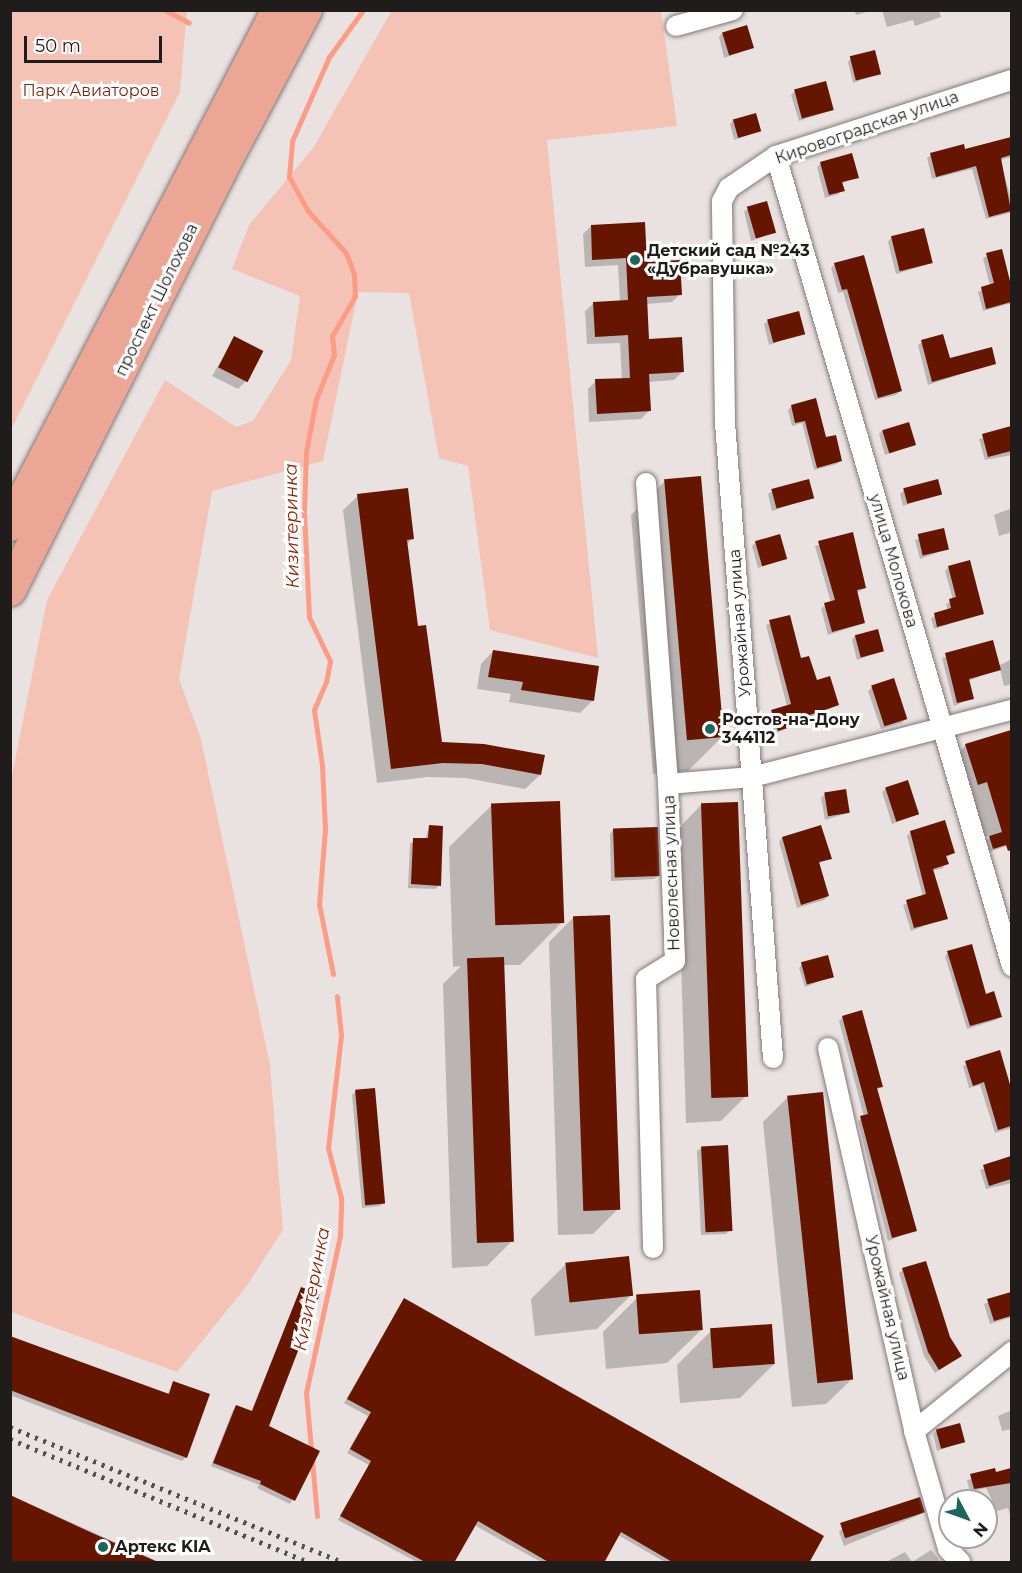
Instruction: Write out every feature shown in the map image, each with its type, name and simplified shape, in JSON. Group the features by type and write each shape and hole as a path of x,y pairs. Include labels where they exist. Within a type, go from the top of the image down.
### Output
{"main road":[{"name":"проспект Шолохова","path":"10,525 278,10"},
{"name":"проспект Шолохова","path":"10,590 222,168 306,10"}],"street":[{"path":"676,26 733,10"},
{"name":"Кировоградская улица","path":"729,188 777,156 1011,80"},
{"name":"улица Молокова","path":"777,156 1011,966"},
{"name":"Урожайная улица","path":"729,188 722,201 725,423 773,1058"},
{"name":"Новолесная улица","path":"646,483 668,784 675,961 646,979 653,1248"},
{"path":"668,784 752,777 942,731 1011,710"},
{"name":"Урожайная улица","path":"828,1048 914,1431 948,1549 960,1563"},
{"path":"914,1431 1011,1352"}],"green space":[{"name":"Парк Авиаторов","path":"11,10 187,11 180,92 11,430"},
{"path":"392,10 661,11 677,126 547,140 598,658 490,630 468,466 439,458 409,293 358,292 323,461 212,491 179,679 201,739 270,1065 283,1230 246,1287 177,1372 11,1312 11,780 47,600 165,380 236,427 253,421 291,360 300,296 232,269 249,225 313,148"}],"building":[{"path":"747,25 754,48 729,56 722,33"},
{"path":"875,50 881,74 856,81 850,56"},
{"path":"826,81 834,110 802,119 794,90"},
{"path":"756,113 761,131 738,138 733,120"},
{"path":"1011,137 1011,155 1001,158 1011,211 989,217 976,166 936,177 930,153 964,144 965,149"},
{"path":"852,153 859,178 842,182 845,191 829,195 820,162"},
{"path":"767,201 776,233 756,239 747,207"},
{"path":"645,222 647,262 680,260 682,295 647,297 649,339 682,337 684,372 649,374 651,411 597,414 595,379 630,378 628,335 595,337 593,302 628,300 626,258 592,260 591,225"},
{"path":"924,228 933,263 900,271 891,236"},
{"path":"1002,249 1011,285 1011,302 986,309 981,287 994,283 986,253"},
{"path":"864,255 902,391 878,398 847,289 842,290 834,263"},
{"path":"799,311 805,334 773,343 767,320"},
{"path":"943,334 950,358 992,347 996,364 932,382 921,340"},
{"path":"234,336 263,351 248,382 218,367"},
{"path":"816,398 826,437 836,435 842,461 817,468 805,421 795,423 791,405"},
{"path":"909,422 916,445 889,453 882,430"},
{"path":"1011,426 1011,451 988,457 982,434"},
{"path":"701,476 724,737 687,740 664,479"},
{"path":"809,479 814,498 777,508 771,489"},
{"path":"938,479 942,494 907,504 903,488"},
{"path":"408,488 414,539 407,540 418,626 426,625 442,742 484,744 545,755 541,775 482,764 443,763 391,769 357,494"},
{"path":"944,528 949,549 923,556 918,534"},
{"path":"853,532 866,588 857,590 865,623 832,632 824,603 835,600 818,541"},
{"path":"780,534 787,559 762,566 755,541"},
{"path":"970,560 984,614 937,627 934,613 951,608 949,599 956,597 948,566"},
{"path":"790,615 801,658 809,656 817,680 830,676 839,705 795,720 797,725 778,731 771,710 791,704 769,620"},
{"path":"878,629 884,651 861,657 855,635"},
{"path":"993,640 1001,670 969,679 974,699 957,703 945,653"},
{"path":"493,650 599,666 594,701 521,690 523,682 488,677"},
{"path":"894,678 907,719 884,726 871,685"},
{"path":"1011,730 1011,850 1008,851 1006,845 993,849 989,836 1002,832 987,782 978,785 965,744"},
{"path":"908,780 919,814 896,822 885,787"},
{"path":"846,789 850,813 828,816 824,792"},
{"path":"560,801 564,923 495,925 491,803"},
{"path":"738,802 748,1097 711,1098 701,803"},
{"path":"945,820 955,853 946,856 949,864 933,869 948,919 914,928 906,900 926,894 910,831"},
{"path":"429,825 443,826 441,886 411,884 413,838 428,838"},
{"path":"821,825 832,859 819,862 829,896 801,905 782,837"},
{"path":"658,827 660,876 615,878 613,829"},
{"path":"610,915 620,1210 583,1211 573,916"},
{"path":"972,944 986,994 994,991 1002,1017 970,1026 947,951"},
{"path":"828,955 834,977 807,984 801,962"},
{"path":"504,957 514,1242 477,1243 467,958"},
{"path":"862,1010 883,1087 877,1088 917,1231 892,1238 860,1116 868,1114 842,1016"},
{"path":"1000,1050 1011,1088 1011,1126 998,1130 984,1082 973,1086 965,1061"},
{"path":"375,1088 385,1204 365,1205 355,1090"},
{"path":"823,1092 853,1379 817,1383 787,1096"},
{"path":"728,1145 733,1231 706,1232 701,1146"},
{"path":"1011,1156 1011,1179 989,1186 983,1165"},
{"path":"629,1256 633,1296 570,1302 565,1263"},
{"path":"926,1261 950,1337 962,1356 939,1370 928,1352 902,1268"},
{"path":"301,1287 320,1294 269,1426 320,1451 295,1501 260,1484 261,1481 213,1463 236,1405 252,1411"},
{"path":"700,1290 703,1330 639,1334 636,1294"},
{"path":"1011,1292 1011,1316 994,1321 987,1299"},
{"path":"404,1298 824,1536 809,1563 674,1563 621,1532 604,1563 550,1563 478,1521 454,1563 427,1563 340,1516 371,1461 350,1449 371,1412 347,1399"},
{"path":"772,1324 775,1364 713,1368 710,1328"},
{"path":"10,1336 169,1394 173,1381 210,1394 187,1458 10,1390"},
{"path":"960,1423 965,1442 941,1449 936,1429"},
{"path":"995,1468 996,1472 1011,1468 1011,1483 974,1489 970,1474"},
{"path":"10,1495 90,1532 160,1563 10,1563"},
{"path":"920,1497 925,1512 845,1538 840,1523"}],"waterway":[{"name":"Кизитеринка","path":"165,10 189,23"},
{"name":"Кизитеринка","path":"333,974 319,904 325,829 322,765 314,710 326,682 330,661 309,617 304,512 306,452 316,399 334,355 332,336 355,296 354,274 346,253 308,211 289,177 292,141 329,57 363,10"},
{"name":"Кизитеринка","path":"317,1516 306,1393 340,1236 341,1198 328,1148 341,1035 337,996"}],"railway":[{"path":"10,1427 343,1562"},
{"path":"10,1439 309,1562"}],"place":[{"name":"Детский сад №243 «Дубравушка»","path":"635,260"},
{"name":"Ростов-на-Дону 344112","path":"710,729"},
{"name":"Артекс KIA","path":"103,1547"}]}
